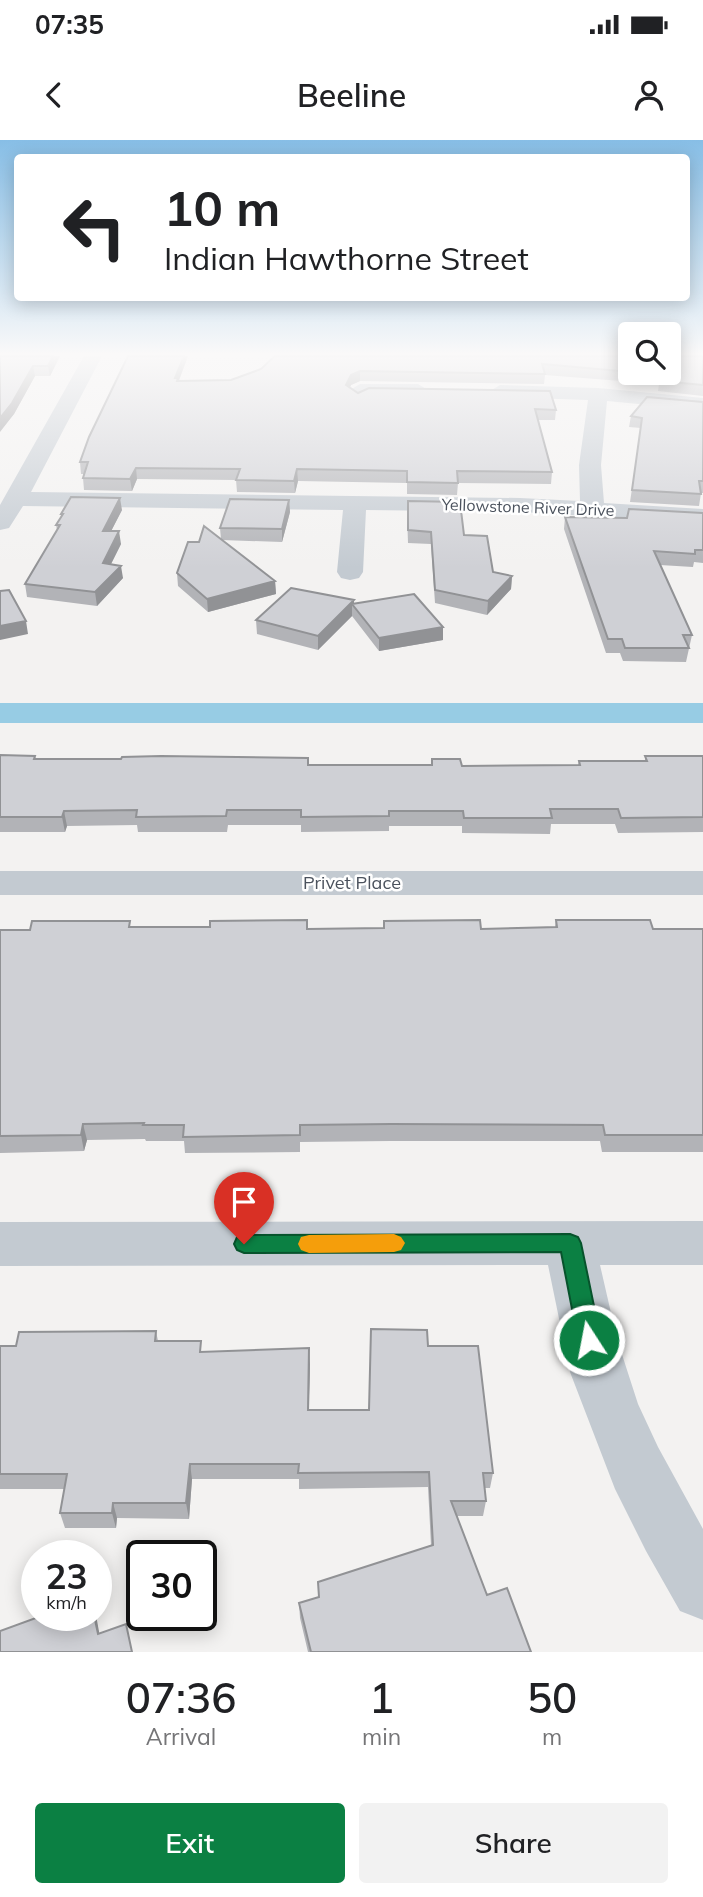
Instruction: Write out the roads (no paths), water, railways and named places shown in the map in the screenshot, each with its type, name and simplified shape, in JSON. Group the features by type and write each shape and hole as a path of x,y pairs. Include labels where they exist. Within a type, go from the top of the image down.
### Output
{"street":[{"path":"0,523 55,427"},
{"path":"592,508 590,465 594,427"},
{"name":"Yellowstone River Drive","path":"16,499 592,508 703,516"},
{"path":"350,572 355,503"},
{"name":"Privet Place","path":"0,883 703,883"},
{"path":"570,1243 589,1340 622,1438 674,1542 703,1588"},
{"path":"0,1244 703,1243"}],"waterway":[{"path":"0,713 703,713"}]}
